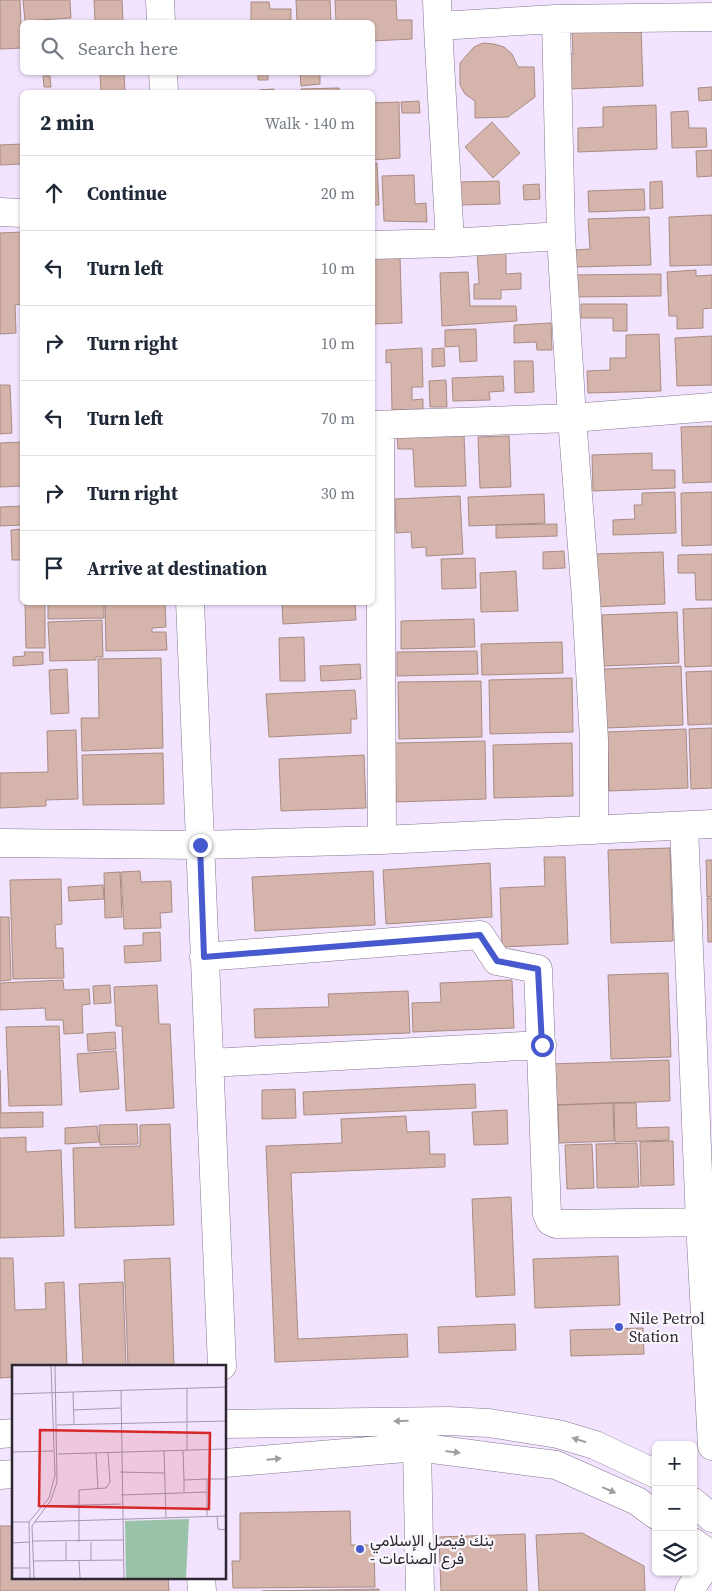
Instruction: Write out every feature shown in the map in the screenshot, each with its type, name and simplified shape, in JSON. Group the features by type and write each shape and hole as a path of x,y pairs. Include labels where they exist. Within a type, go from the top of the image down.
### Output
{"street":[{"path":"160,0 161,20"},
{"path":"450,243 437,13 556,19 712,17"},
{"path":"556,19 561,236 591,693 594,830"},
{"path":"163,75 164,90"},
{"path":"0,212 20,213"},
{"path":"375,245 450,243 561,236"},
{"path":"382,840 376,425 572,418 712,408"},
{"path":"190,605 222,1365"},
{"path":"0,843 200,845 382,840 712,824"},
{"path":"684,826 706,1222 712,1446"},
{"path":"204,957 480,935 497,961 538,969 547,1214 550,1221 556,1224 706,1222"},
{"path":"210,1063 542,1045"},
{"path":"226,1424 448,1421 489,1423 567,1436 603,1449 652,1472"},
{"path":"226,1462 417,1447 556,1465 637,1501 652,1512"},
{"path":"417,1447 420,1591"},
{"path":"697,1505 712,1518"},
{"path":"689,1591 712,1556 697,1545"},
{"path":"201,1578 202,1591"}],"building":[{"path":"0,0 20,0 20,48 0,49"},
{"path":"23,0 70,0 71,18 25,20"},
{"path":"94,0 122,0 123,20 95,20"},
{"path":"296,0 330,0 331,20 297,20"},
{"path":"335,0 396,0 397,20 412,20 412,39 375,41 375,20 336,20"},
{"path":"251,2 269,2 270,9 291,9 291,20 251,20"},
{"path":"641,27 643,86 569,89 568,54 573,54 572,30"},
{"path":"483,43 504,47 512,54 518,67 534,67 535,97 508,117 475,118 475,101 465,94 460,85 460,63 474,47"},
{"path":"100,75 124,75 125,90 101,90"},
{"path":"258,75 268,75 268,80 258,80"},
{"path":"300,75 320,75 320,84 301,86"},
{"path":"43,76 50,76 51,87 44,87"},
{"path":"712,87 712,100 699,101 698,88"},
{"path":"339,88 340,90 301,90"},
{"path":"419,101 420,113 402,113 401,102"},
{"path":"399,102 400,158 375,160 375,103"},
{"path":"656,105 657,149 578,152 578,128 603,127 603,107"},
{"path":"688,111 689,128 706,128 707,147 672,148 671,112"},
{"path":"492,122 520,153 493,178 465,147"},
{"path":"20,144 20,164 0,165 0,145"},
{"path":"712,150 712,176 697,177 696,151"},
{"path":"375,163 377,163 379,205 375,205"},
{"path":"414,175 415,204 426,203 427,222 384,221 382,176"},
{"path":"499,181 500,204 460,205 459,182"},
{"path":"662,181 663,208 650,209 650,182"},
{"path":"539,184 540,199 524,200 523,185"},
{"path":"644,189 645,210 589,212 588,191"},
{"path":"712,215 712,265 670,266 669,217"},
{"path":"649,217 651,265 576,267 575,250 590,249 588,219"},
{"path":"20,232 20,304 15,305 16,333 0,334 0,233"},
{"path":"506,250 506,274 521,273 521,289 501,290 501,299 474,299 474,284 479,284 477,251"},
{"path":"375,257 400,257 402,323 375,324"},
{"path":"696,270 696,276 712,275 712,308 703,309 703,328 677,329 677,316 669,316 667,272"},
{"path":"468,272 470,306 516,306 517,321 442,326 440,273"},
{"path":"661,274 661,296 571,297 571,275"},
{"path":"581,304 627,304 627,331 613,331 613,318 581,318"},
{"path":"551,323 552,350 537,350 536,342 514,343 514,325"},
{"path":"476,329 477,361 460,362 459,346 445,347 445,330"},
{"path":"659,334 661,391 588,393 587,371 610,370 610,358 626,358 626,335"},
{"path":"712,336 712,385 677,386 675,338"},
{"path":"422,348 423,387 412,387 412,400 423,399 423,409 392,410 391,362 386,363 386,350"},
{"path":"444,348 445,366 432,367 432,349"},
{"path":"514,361 533,361 534,392 515,393"},
{"path":"503,376 504,391 489,392 490,400 453,401 452,378"},
{"path":"446,380 447,407 430,407 429,381"},
{"path":"0,385 10,385 12,433 0,434"},
{"path":"712,426 712,482 683,483 681,427"},
{"path":"464,434 466,486 415,487 413,449 398,449 397,436"},
{"path":"509,436 511,487 480,488 478,437"},
{"path":"20,442 20,486 0,487 0,443"},
{"path":"652,453 652,470 675,470 675,488 593,491 592,455"},
{"path":"675,492 676,533 613,535 613,520 635,519 634,505 642,505 642,493"},
{"path":"712,492 712,545 682,546 681,493"},
{"path":"544,494 545,523 469,526 468,497"},
{"path":"460,496 463,554 426,556 426,547 412,548 411,532 396,533 395,499"},
{"path":"20,506 20,525 0,526 0,507"},
{"path":"557,524 557,536 496,538 496,525"},
{"path":"20,529 20,560 12,560 11,530"},
{"path":"564,551 565,568 543,569 543,552"},
{"path":"663,552 665,604 590,607 595,554"},
{"path":"712,554 712,600 696,600 695,573 678,573 678,555"},
{"path":"475,558 476,588 442,589 441,559"},
{"path":"516,571 518,611 481,612 480,573"},
{"path":"25,605 45,605 45,648 26,648"},
{"path":"48,605 104,605 104,618 48,619"},
{"path":"105,605 165,605 166,627 152,628 152,632 166,632 167,650 106,651"},
{"path":"282,605 355,605 356,620 283,624"},
{"path":"712,608 712,666 685,667 683,609"},
{"path":"677,612 679,663 604,666 602,615"},
{"path":"474,619 475,647 401,649 401,621"},
{"path":"102,620 103,657 96,657 96,660 50,661 48,622"},
{"path":"304,637 305,681 280,681 279,638"},
{"path":"562,642 563,673 482,675 481,644"},
{"path":"477,651 478,674 397,676 397,652"},
{"path":"24,652 43,652 43,664 13,666 13,657 25,656"},
{"path":"161,658 163,748 82,751 81,718 99,718 98,659"},
{"path":"360,664 361,679 321,681 320,666"},
{"path":"681,666 683,725 606,728 604,669"},
{"path":"67,669 69,713 51,714 49,670"},
{"path":"712,671 712,724 688,725 686,672"},
{"path":"572,678 573,732 490,734 489,680"},
{"path":"481,681 482,737 399,739 398,682"},
{"path":"355,690 357,719 351,719 351,733 269,737 266,694"},
{"path":"712,728 712,788 691,789 689,729"},
{"path":"686,729 688,788 609,791 607,732"},
{"path":"76,730 78,799 46,800 46,806 0,808 0,773 48,772 47,731"},
{"path":"485,741 486,799 396,802 395,743"},
{"path":"572,743 573,796 494,798 493,745"},
{"path":"163,753 164,804 83,805 82,755"},
{"path":"364,755 366,808 281,811 279,759"},
{"path":"670,848 673,941 611,943 608,850"},
{"path":"544,857 565,857 568,944 502,947 500,888 545,886"},
{"path":"706,860 712,860 712,896 707,897"},
{"path":"490,863 492,917 386,924 383,870"},
{"path":"140,871 141,882 171,881 172,912 160,913 161,928 124,929 121,872"},
{"path":"373,871 375,925 255,931 252,877"},
{"path":"120,872 122,917 105,918 104,873"},
{"path":"61,879 62,924 55,925 56,948 63,948 64,978 13,979 10,880"},
{"path":"103,885 104,899 69,901 68,887"},
{"path":"707,898 712,898 712,942 708,942"},
{"path":"0,917 9,917 11,980 0,981"},
{"path":"160,932 161,961 125,963 124,946 143,945 143,933"},
{"path":"668,973 671,1057 611,1059 608,975"},
{"path":"63,980 64,990 89,989 90,1004 82,1005 83,1033 64,1034 63,1020 46,1020 45,1008 0,1010 0,983"},
{"path":"512,980 514,1028 413,1032 412,1003 441,1002 440,983"},
{"path":"110,985 111,1003 94,1004 93,986"},
{"path":"157,985 159,1024 170,1024 174,1108 126,1111 122,1026 116,1026 114,987"},
{"path":"408,991 410,1033 255,1038 254,1009 329,1007 328,994"},
{"path":"59,1026 62,1105 9,1106 6,1027"},
{"path":"115,1032 116,1049 88,1051 87,1034"},
{"path":"116,1051 119,1089 80,1092 77,1054"},
{"path":"669,1060 670,1101 552,1105 551,1064"},
{"path":"0,1070 1,1113 43,1112 43,1127 0,1128"},
{"path":"475,1084 476,1108 304,1115 303,1092"},
{"path":"295,1089 296,1118 262,1119 262,1090"},
{"path":"613,1103 614,1141 559,1143 558,1105"},
{"path":"614,1103 636,1103 637,1128 669,1127 669,1140 615,1142"},
{"path":"507,1110 508,1144 474,1145 472,1112"},
{"path":"406,1116 407,1132 429,1131 430,1154 445,1154 445,1167 291,1173 298,1339 407,1334 408,1357 275,1362 266,1146 342,1143 341,1119"},
{"path":"137,1124 138,1144 100,1145 99,1125"},
{"path":"170,1124 174,1225 75,1228 73,1148 140,1146 140,1125"},
{"path":"97,1126 99,1142 65,1144 65,1128"},
{"path":"26,1137 26,1152 61,1150 64,1236 0,1238 0,1138"},
{"path":"673,1141 674,1185 641,1186 640,1142"},
{"path":"637,1143 639,1187 597,1188 596,1144"},
{"path":"592,1144 594,1188 567,1189 565,1145"},
{"path":"511,1197 515,1295 476,1297 472,1199"},
{"path":"618,1256 620,1305 535,1308 533,1259"},
{"path":"0,1258 13,1258 15,1310 46,1309 45,1283 64,1282 67,1365 12,1365 12,1377 0,1378"},
{"path":"170,1258 174,1365 128,1365 124,1260"},
{"path":"123,1282 126,1365 83,1365 79,1284"},
{"path":"515,1324 516,1350 439,1353 438,1327"},
{"path":"643,1328 644,1354 571,1356 570,1330"},
{"path":"350,1511 351,1545 374,1545 375,1587 233,1588 232,1561 240,1561 240,1513"},
{"path":"0,1526 12,1526 12,1578 168,1578 169,1591 0,1591"},
{"path":"582,1533 644,1566 645,1591 539,1591 536,1535"},
{"path":"525,1534 527,1591 441,1591 439,1537"},
{"path":"379,1589 379,1591 262,1591"}],"place":[{"name":"Nile Petrol Station","path":"619,1327"},
{"name":"بنك فيصل الإسلامي - فرع الصناعات","path":"360,1549"}],"route":[{"path":"200,845 204,957 480,935 497,961 538,969 542,1045"}]}
